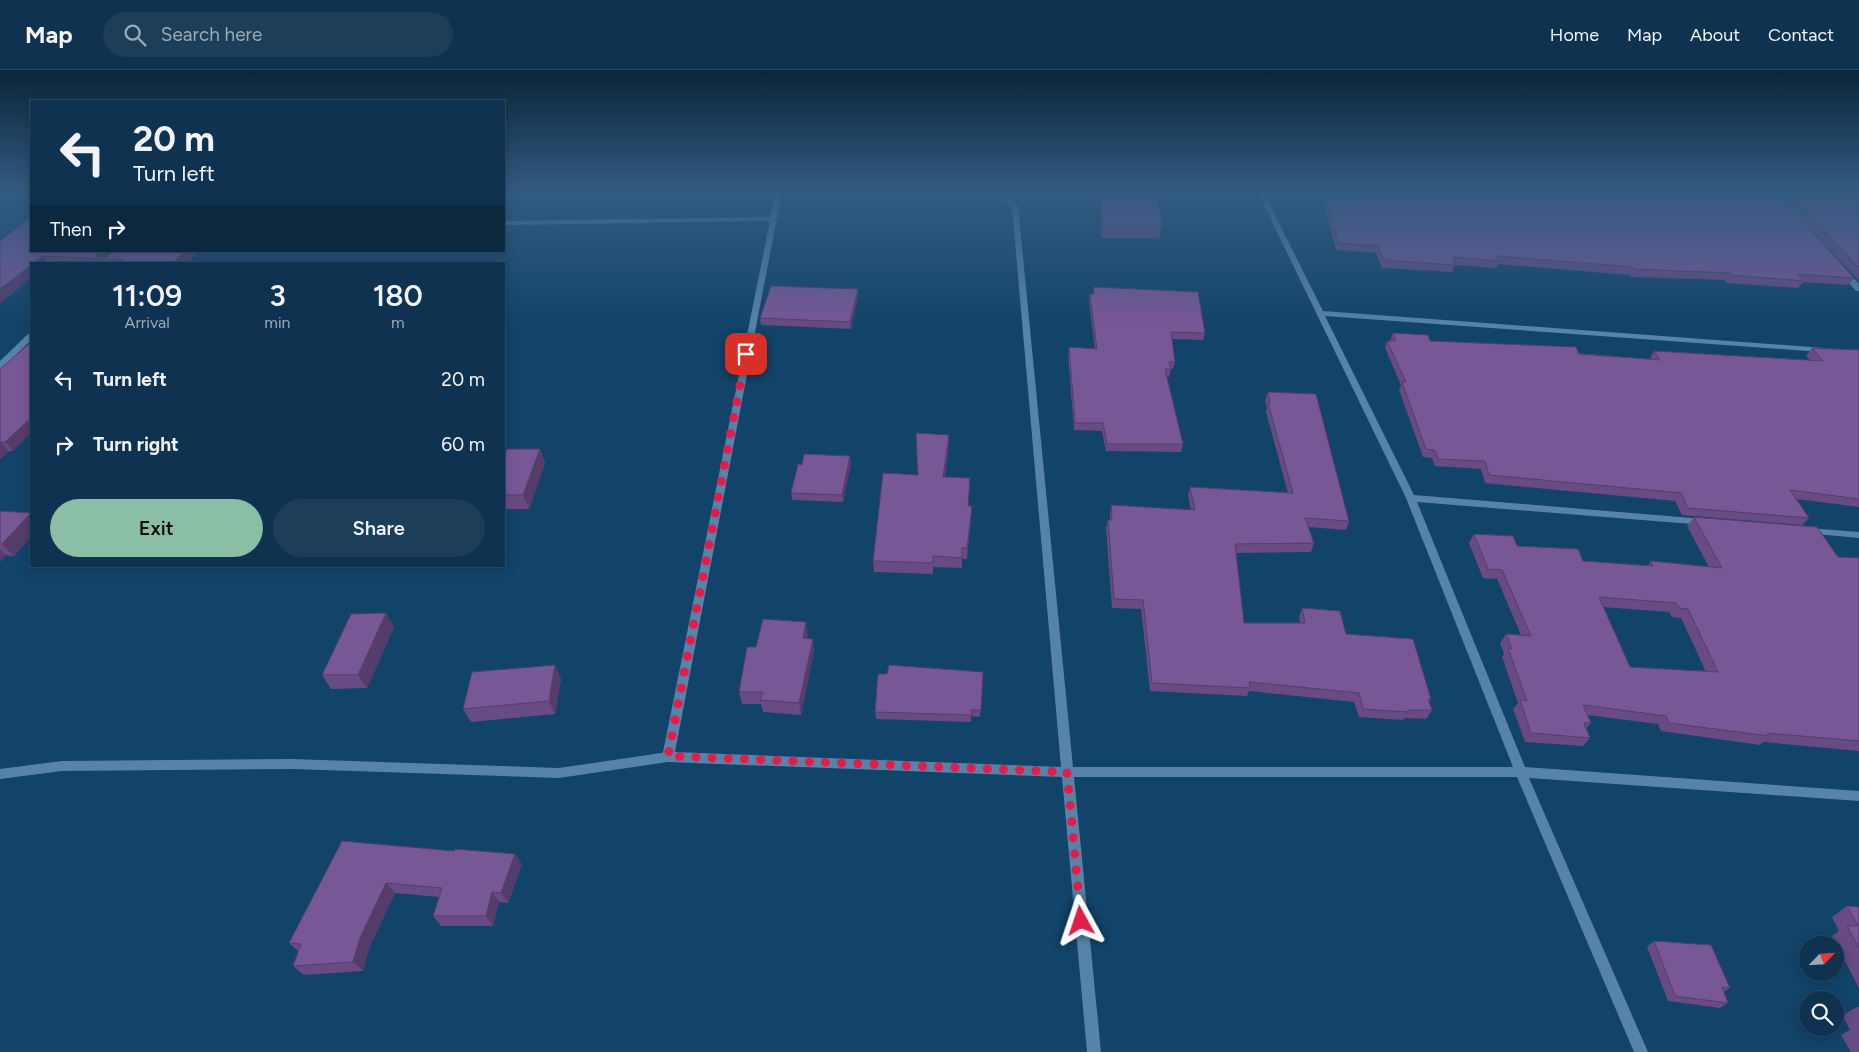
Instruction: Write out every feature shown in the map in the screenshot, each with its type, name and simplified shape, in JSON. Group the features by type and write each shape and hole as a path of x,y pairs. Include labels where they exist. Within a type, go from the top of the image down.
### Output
{"street":[{"path":"668,756 769,237"},
{"path":"1018,237 1094,1052"},
{"path":"1283,237 1410,498 1521,772 1641,1052"},
{"path":"1840,268 1859,289"},
{"path":"1320,313 1830,351"},
{"path":"0,366 30,337"},
{"path":"1410,498 1710,523"},
{"path":"1799,530 1859,535"},
{"path":"0,774 62,766 292,764 560,773 668,756 1067,772 1521,772 1859,796"}],"building":[{"path":"5,237 30,237 30,252 99,252 97,257 107,257 111,252 184,252 174,262 123,262 125,260 43,256 35,262 30,262 30,266 0,289 0,241"},
{"path":"1336,237 1817,237 1854,278 1798,274 1804,281 1731,275 1730,273 1635,269 1633,267 1497,256 1499,261 1453,257 1455,265 1385,260 1378,246 1338,243"},
{"path":"1830,237 1859,237 1859,268"},
{"path":"771,286 858,289 850,322 760,318"},
{"path":"1094,287 1198,292 1205,333 1171,332 1175,362 1169,362 1171,369 1165,369 1183,444 1107,444 1103,423 1075,423 1069,347 1097,349 1090,294 1094,294"},
{"path":"1393,333 1428,335 1430,341 1576,347 1579,354 1660,360 1654,351 1823,361 1812,348 1859,350 1859,499 1790,490 1809,518 1688,508 1681,493 1489,475 1485,461 1438,459 1435,450 1426,449 1402,382 1406,382 1387,341 1396,341"},
{"path":"30,343 30,419 5,442 0,443 0,369"},
{"path":"1268,392 1316,394 1349,521 1305,518 1314,543 1235,544 1244,623 1305,623 1302,608 1340,611 1346,634 1413,639 1431,699 1428,699 1432,710 1408,710 1408,712 1363,709 1359,693 1249,682 1250,688 1152,683 1143,600 1114,599 1108,520 1112,520 1111,505 1195,510 1190,487 1293,493 1268,403 1270,403"},
{"path":"916,433 949,435 943,477 970,478 968,506 972,506 967,548 962,548 962,558 933,556 933,563 873,561 883,473 918,475"},
{"path":"507,449 540,449 523,495 505,495 505,454"},
{"path":"804,454 850,456 842,495 791,493 798,464 802,465"},
{"path":"0,511 30,513 2,544 0,544"},
{"path":"1694,517 1817,527 1838,557 1859,558 1859,741 1767,733 1769,736 1669,723 1666,716 1583,705 1591,723 1584,723 1590,738 1531,733 1520,700 1527,701 1508,648 1512,649 1506,634 1531,636 1502,570 1488,569 1474,534 1513,536 1517,546 1578,549 1583,561 1653,566 1651,561 1722,568","holes":["1599,597 1676,603 1679,608 1688,609 1718,672 1630,667"]},
{"path":"386,613 358,675 322,675 351,614"},
{"path":"763,619 806,622 803,638 813,639 799,703 760,700 763,692 739,692 747,647 756,647"},
{"path":"555,665 549,701 463,709 472,672"},
{"path":"889,665 983,672 981,710 971,710 972,715 875,712 878,674 887,674"},
{"path":"342,841 454,851 455,849 515,854 501,893 492,892 486,916 433,916 442,888 386,883 360,938 353,962 293,966 301,944 289,943"},
{"path":"1847,906 1859,907 1859,948 1847,926 1858,926"},
{"path":"1654,941 1711,945 1730,988 1722,987 1728,1003 1675,996"}],"route":[{"path":"746,354 668,756 1067,772 1081,921"}]}
